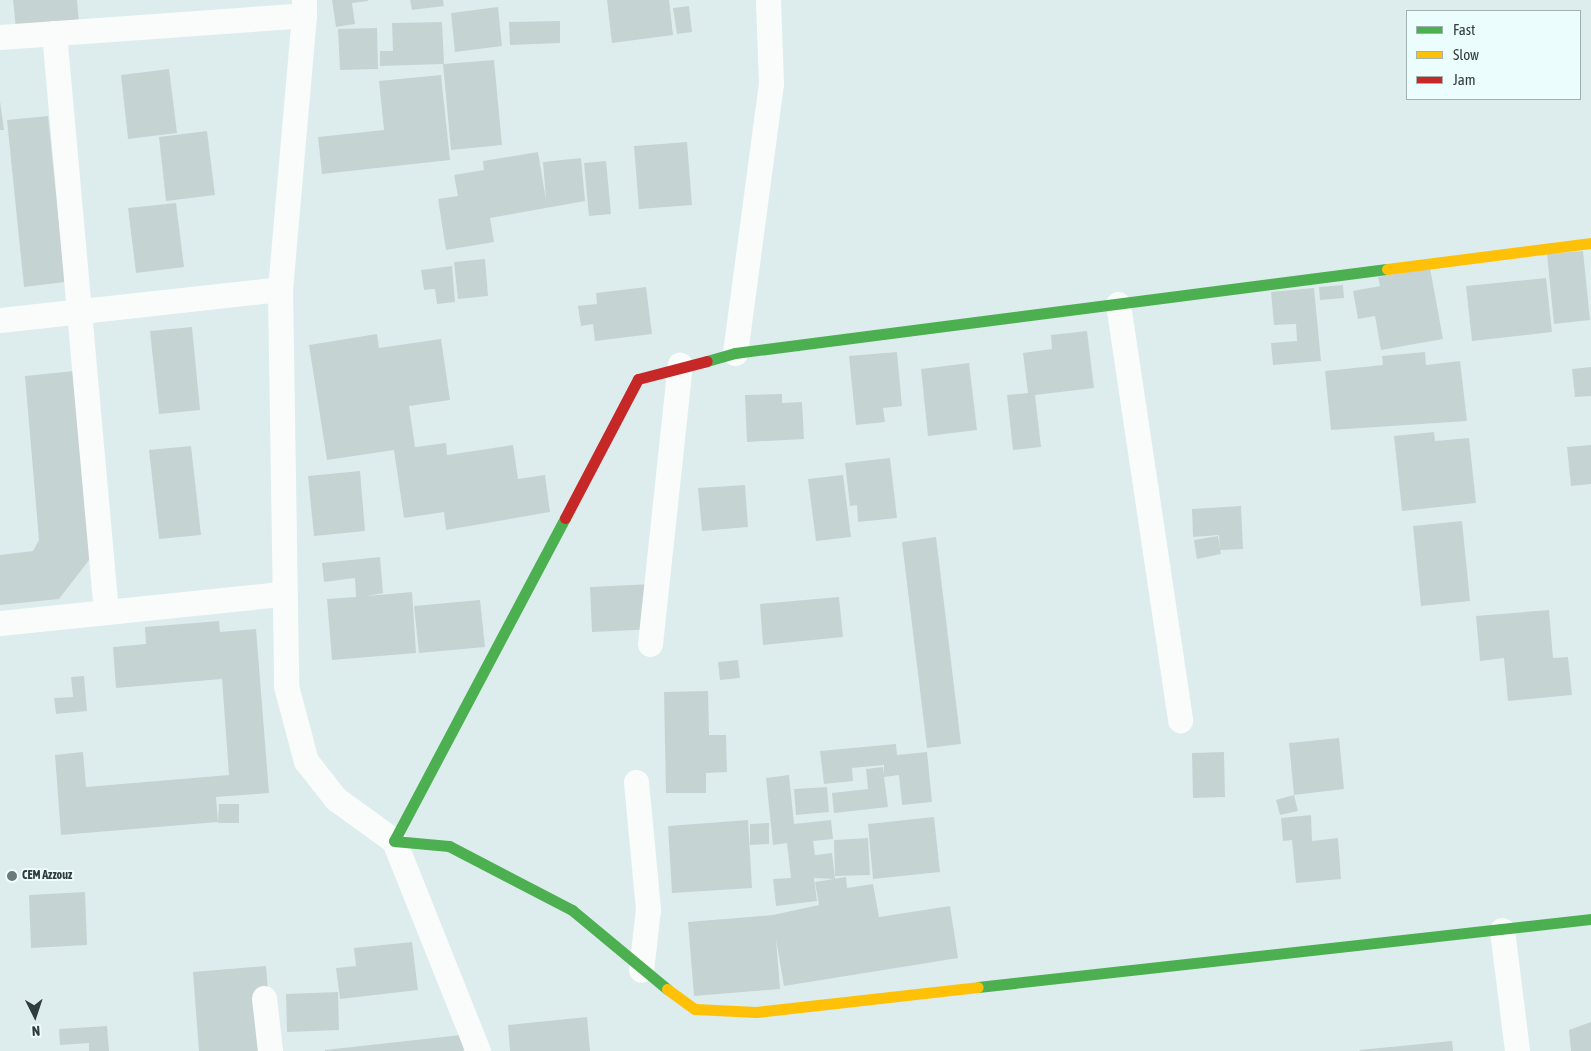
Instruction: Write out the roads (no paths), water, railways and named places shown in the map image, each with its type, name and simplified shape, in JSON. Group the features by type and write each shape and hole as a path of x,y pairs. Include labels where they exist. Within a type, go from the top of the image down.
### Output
{"street":[{"path":"734,352 771,83 768,0"},
{"path":"0,38 304,8 280,290 282,594 286,686 306,761 336,799 394,841 449,846 572,910 641,970 695,1009 756,1012 1591,919"},
{"path":"54,34 106,612"},
{"path":"478,1051 394,841 628,392 638,379 680,365 734,352 1591,243"},
{"path":"0,320 280,290"},
{"path":"1118,304 1180,720"},
{"path":"650,644 680,365"},
{"path":"0,623 282,594"},
{"path":"636,782 648,909 641,970"},
{"path":"1502,930 1517,1051"},
{"path":"264,998 270,1051"}],"place":[{"name":"CEM Azzouz","path":"12,876"}]}
